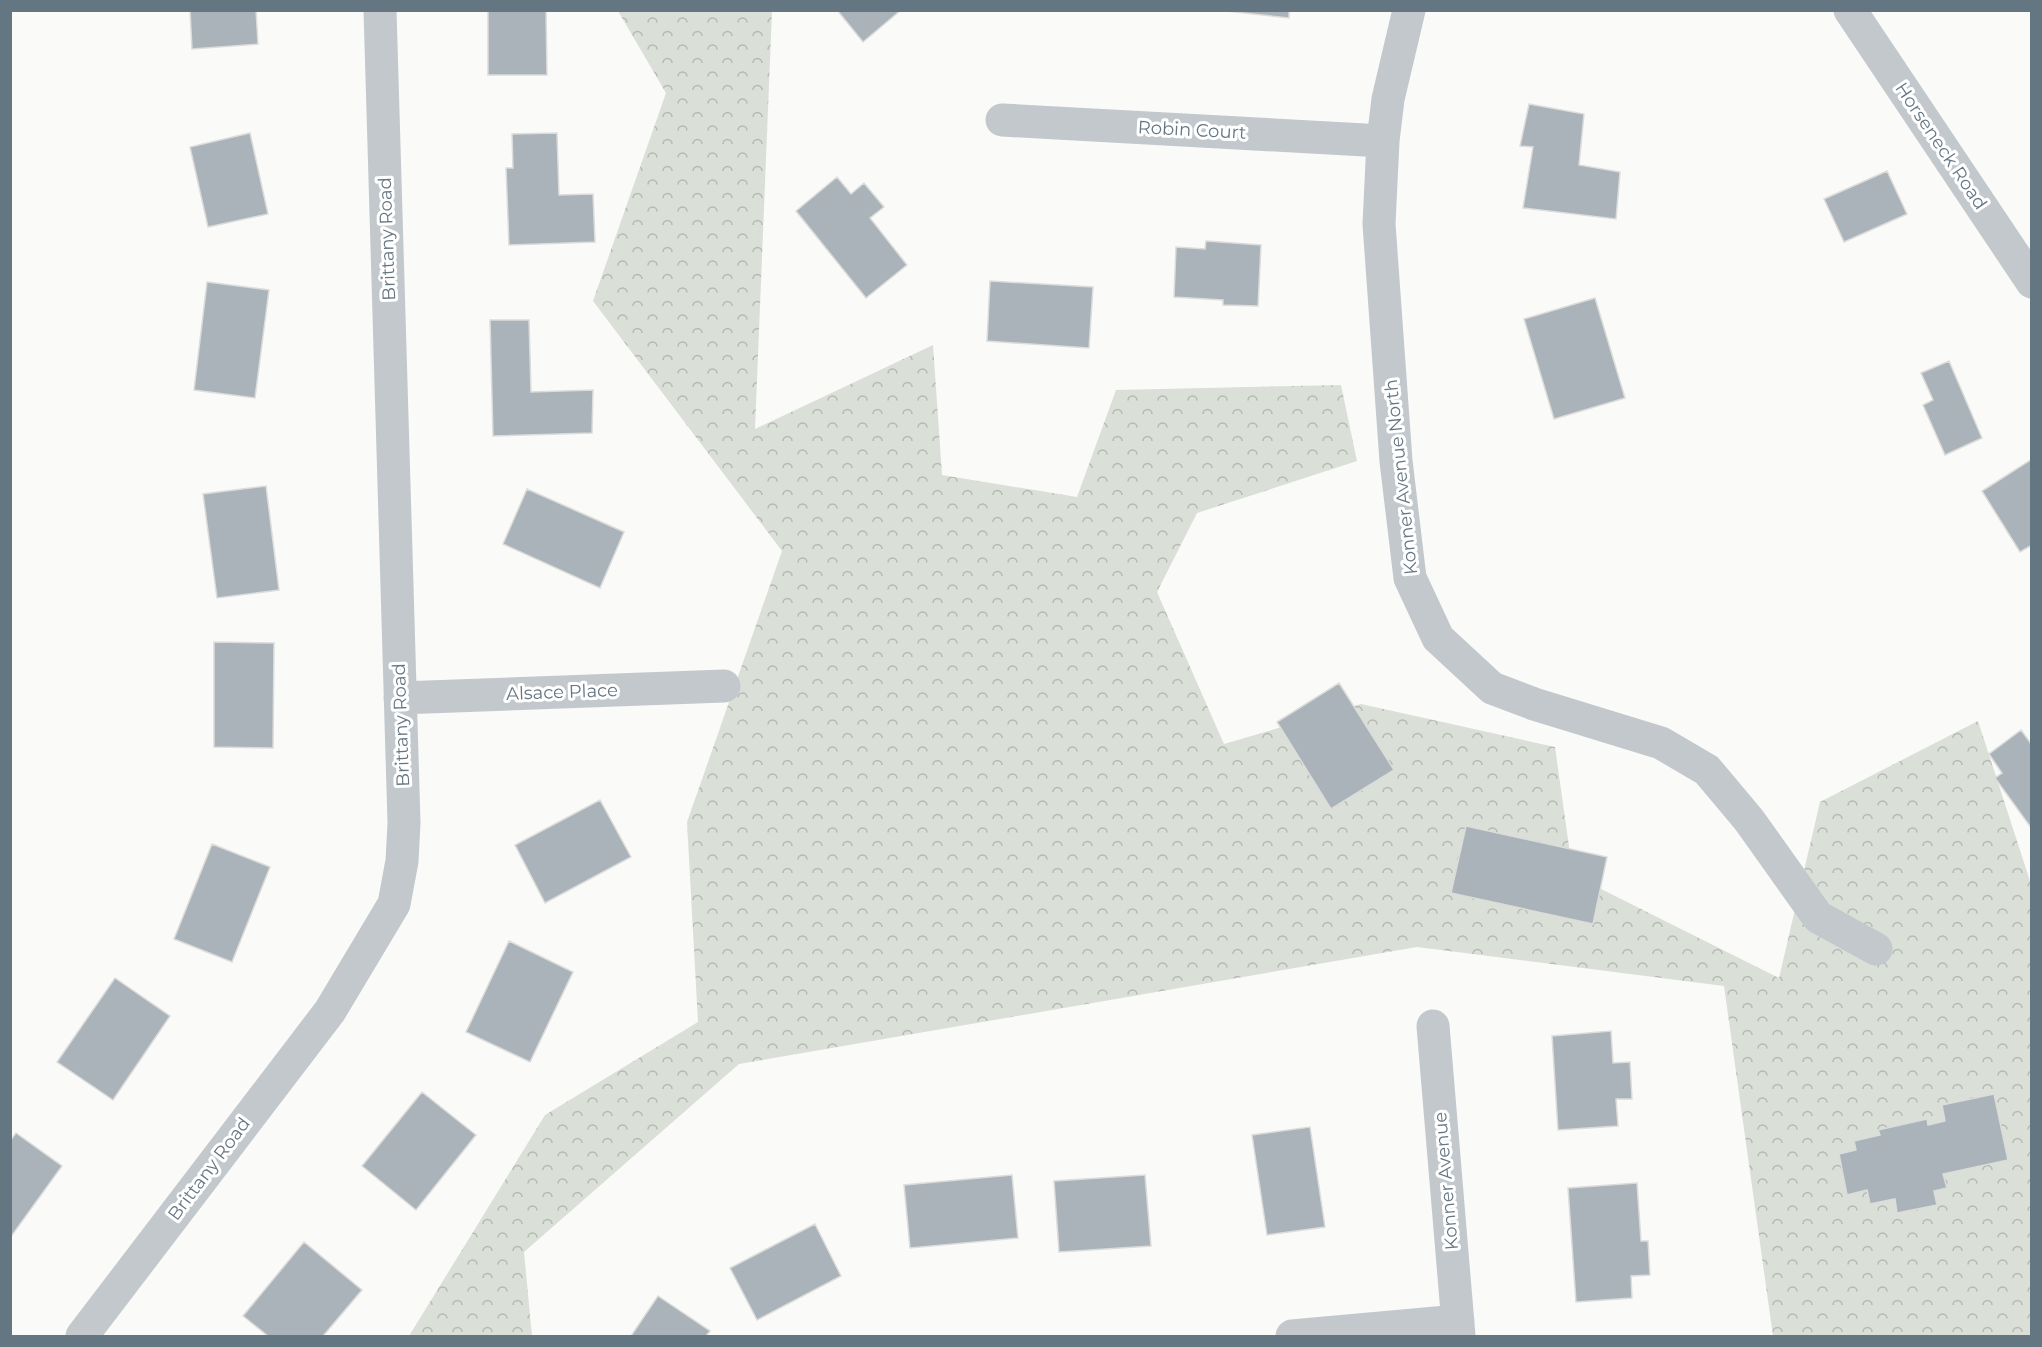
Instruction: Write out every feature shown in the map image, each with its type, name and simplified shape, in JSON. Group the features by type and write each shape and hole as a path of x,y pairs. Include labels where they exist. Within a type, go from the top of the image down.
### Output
{"street":[{"name":"Brittany Road","path":"82,1336 330,1011 394,904 402,861 404,834 380,10"},
{"name":"Konner Avenue North","path":"1409,10 1388,99 1383,141 1379,224 1396,460 1410,578 1438,638 1492,688 1534,704 1661,742 1707,770 1749,820 1818,917 1876,949"},
{"name":"Horseneck Road","path":"1850,10 2031,282"},
{"name":"Robin Court","path":"1002,120 1383,141"},
{"name":"Alsace Place","path":"400,698 724,686"},
{"name":"Konner Avenue","path":"1433,1026 1459,1329"},
{"path":"1292,1336 1459,1329"}],"green space":[{"path":"618,11 772,11 755,429 933,345 942,475 1077,497 1116,390 1341,385 1357,461 1197,513 1157,592 1224,744 1361,704 1555,747 1573,875 1779,978 1820,802 1978,721 2031,884 2031,1336 1773,1336 1724,986 1417,947 739,1064 524,1252 532,1336 409,1336 545,1115 698,1022 687,822 782,551 593,301 666,93"}],"building":[{"path":"190,10 256,10 258,44 192,49"},
{"path":"488,10 546,10 547,75 488,75"},
{"path":"837,10 901,10 863,42"},
{"path":"1217,10 1289,10 1289,18"},
{"path":"1529,104 1584,114 1579,165 1620,172 1616,219 1523,208 1533,147 1520,146"},
{"path":"250,133 268,214 208,227 190,147"},
{"path":"557,133 559,195 593,194 595,242 509,245 506,168 513,168 512,134"},
{"path":"1887,171 1907,214 1844,242 1824,199"},
{"path":"837,177 851,194 864,183 884,207 870,218 907,265 866,298 796,211"},
{"path":"1206,241 1261,245 1258,306 1223,305 1223,300 1174,297 1176,247 1205,249"},
{"path":"990,281 1093,287 1089,348 987,341"},
{"path":"207,282 269,290 255,398 194,390"},
{"path":"1595,298 1625,398 1554,419 1524,319"},
{"path":"490,320 529,320 531,392 593,390 592,433 493,436"},
{"path":"1949,361 1982,438 1945,455 1923,405 1933,400 1921,373"},
{"path":"2032,459 2032,545 2020,552 1982,491"},
{"path":"266,486 279,590 217,598 203,494"},
{"path":"527,489 624,532 600,588 503,544"},
{"path":"214,642 274,643 273,748 214,747"},
{"path":"1339,683 1394,770 1331,809 1277,722"},
{"path":"2021,730 2032,745 2032,829 1995,778 2002,773 1989,754"},
{"path":"600,800 631,857 545,903 515,845"},
{"path":"1466,826 1607,857 1593,924 1451,893"},
{"path":"212,844 270,867 232,962 174,939"},
{"path":"509,941 573,972 530,1062 466,1032"},
{"path":"115,978 170,1016 113,1100 57,1062"},
{"path":"1611,1031 1613,1063 1630,1062 1632,1099 1616,1099 1618,1126 1558,1130 1552,1036"},
{"path":"422,1092 476,1135 416,1210 362,1166"},
{"path":"1994,1094 2008,1160 1943,1174 1947,1188 1934,1191 1937,1205 1897,1213 1895,1199 1870,1204 1867,1190 1847,1195 1839,1154 1856,1150 1854,1141 1880,1135 1878,1130 1927,1119 1928,1125 1945,1121 1942,1105"},
{"path":"1310,1127 1325,1227 1267,1235 1252,1135"},
{"path":"16,1133 62,1166 10,1238 10,1141"},
{"path":"1012,1175 1018,1238 910,1248 904,1185"},
{"path":"1145,1175 1151,1246 1059,1252 1054,1181"},
{"path":"1637,1183 1641,1241 1648,1241 1650,1275 1631,1276 1632,1298 1576,1302 1568,1188"},
{"path":"815,1224 841,1276 757,1320 730,1268"},
{"path":"304,1242 362,1290 323,1336 268,1336 243,1316"},
{"path":"658,1296 710,1331 706,1336 631,1336"}]}
